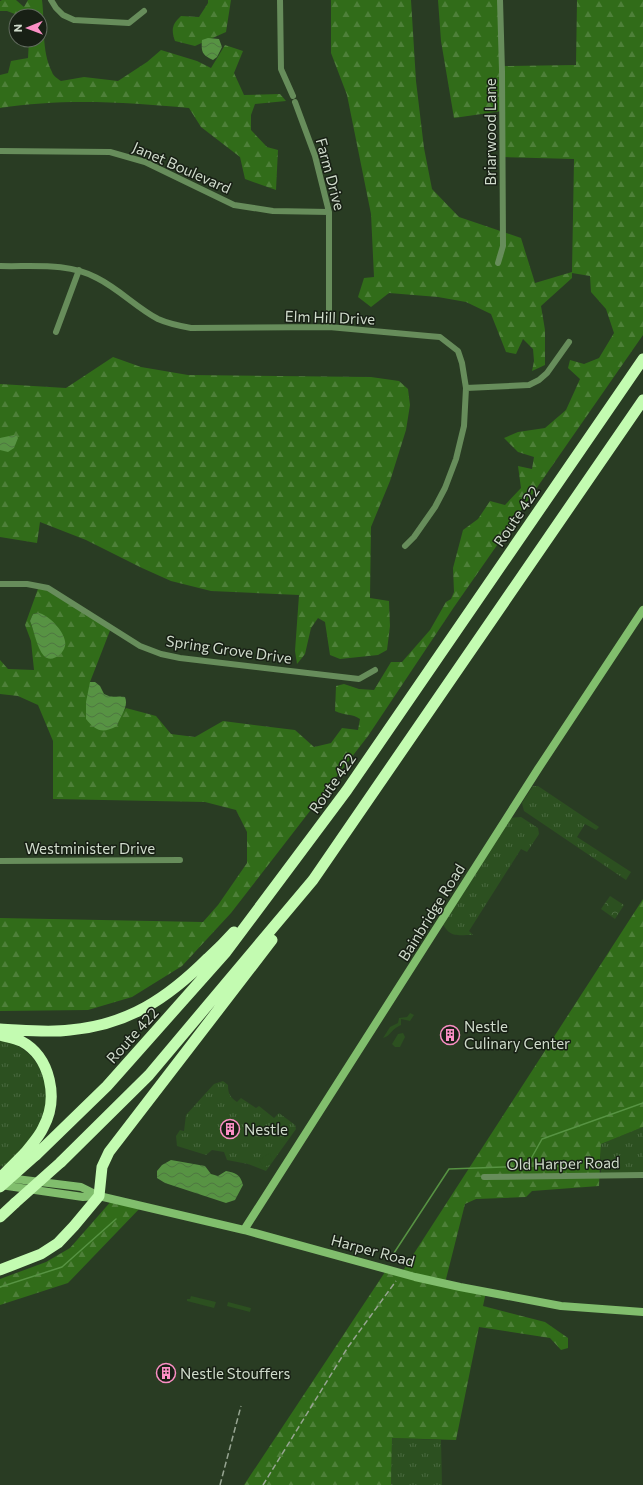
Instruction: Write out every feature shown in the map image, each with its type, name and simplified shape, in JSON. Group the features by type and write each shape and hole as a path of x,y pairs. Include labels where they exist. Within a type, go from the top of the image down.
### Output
{"highway":[{"name":"Route 422","path":"1,1180 36,1155 106,1086 222,957 347,790 643,359"},
{"path":"0,1270 41,1254 58,1243 99,1196 102,1167 109,1152 274,938 643,400"},
{"path":"0,1029 51,1031 91,1027 118,1020 140,1011 163,997 191,975 232,934 317,831"},
{"path":"0,1217 61,1162 149,1075 313,880"},
{"path":"0,1035 21,1041 36,1053 47,1069 52,1091 50,1111 44,1128 25,1153 1,1180"}],"street":[{"path":"51,0 62,15 74,20 129,23 144,11"},
{"name":"Farm Drive","path":"280,0 281,69 315,156 329,212 329,327"},
{"name":"Briarwood Lane","path":"498,263 503,246 500,0"},
{"name":"Janet Boulevard","path":"0,151 110,152 145,162 234,205 273,211 329,212"},
{"name":"Elm Hill Drive","path":"0,266 59,267 79,270 97,278 158,319 171,324 191,328 329,327 440,337 458,351 462,363 466,388 464,426 456,459 445,488 435,507 414,537 405,546"},
{"path":"56,332 79,270"},
{"path":"466,388 529,385 539,380 547,373 569,342"},
{"name":"Spring Grove Drive","path":"0,584 27,584 48,588 140,646 161,654 180,658 359,679 375,670"},
{"name":"Bainbridge Road","path":"244,1230 534,775 643,610"},
{"name":"Westminister Drive","path":"0,861 180,860"},
{"name":"Old Harper Road","path":"484,1177 643,1175"},
{"name":"Harper Road","path":"1,1180 83,1197 99,1196 244,1230 460,1287 561,1306 643,1312"}],"green space":[{"path":"16,0 24,7 28,0 42,0 43,8 8,8 8,11 0,11 0,1"},
{"path":"208,0 231,0 226,32 195,46 175,41 173,27 176,22 181,16 199,17 208,3"},
{"path":"331,0 411,0 416,81 424,148 432,189 459,217 521,238 535,283 572,272 574,159 503,157 502,111 454,118 441,41 438,0 500,0 502,66 576,65 577,0 643,0 643,335 454,607 368,736 231,913 182,966 132,997 88,1010 0,1011 0,918 203,922 218,905 247,863 247,832 236,810 205,802 53,799 53,741 38,705 18,696 0,694 0,660 8,669 34,670 31,641 25,625 39,586 111,628 90,682 117,726 120,717 126,708 156,716 171,734 195,737 223,721 295,730 314,747 331,743 342,728 358,730 360,719 335,711 336,686 344,684 359,689 374,690 391,662 402,662 430,630 446,602 451,599 454,592 453,568 463,530 478,519 490,501 505,505 521,488 518,466 532,469 534,457 518,452 504,438 518,432 545,428 566,410 580,379 568,368 570,360 584,364 599,358 614,333 606,309 591,292 590,276 572,273 572,278 541,306 545,330 545,365 532,371 534,361 533,349 523,339 516,354 506,352 491,314 466,302 438,297 389,293 371,307 358,297 364,278 374,277 371,214 347,95 331,53","holes":["38,613 40,649 30,621 33,614"]},
{"path":"225,45 243,51 234,73 244,95 280,94 286,101 255,104 251,115 251,130 267,147 278,150 276,190 245,179 240,157 201,127 189,108 142,104 71,102 0,108 0,75 8,73 11,61 28,58 29,48 45,48 46,55 53,73 61,81 84,77 118,81 147,62 161,50 197,61 211,68"},
{"path":"113,357 141,367 188,375 371,377 399,381 408,389 410,405 406,430 390,481 371,527 370,598 389,601 390,626 387,650 378,655 340,659 330,655 325,622 318,618 311,628 305,654 297,664 295,651 299,595 211,591 171,581 86,540 40,522 37,543 0,537 0,384 66,388"},
{"path":"533,786 538,786 599,827 596,830 585,824 577,837 631,872 626,880 524,811 522,803"},
{"path":"521,817 538,828 539,834 527,852 521,849 469,931 473,935 457,935 450,933 441,921 507,818"},
{"path":"610,896 624,905 615,919 601,909"},
{"path":"643,899 643,1127 601,1144 599,1186 532,1191 526,1197 476,1199 465,1204 445,1283 486,1292 483,1306 545,1322 568,1338 568,1348 561,1350 550,1338 479,1327 456,1440 392,1438 391,1485 244,1485 387,1269 402,1272"},
{"path":"410,1013 414,1015 410,1021 401,1019 401,1025 395,1028 388,1036 383,1038 390,1027 398,1023 399,1018 407,1017"},
{"path":"403,1033 405,1037 400,1047 395,1047 392,1044 398,1034"},
{"path":"0,1040 16,1045 26,1051 34,1059 42,1072 47,1088 47,1105 38,1130 6,1167 0,1166"},
{"path":"223,1081 228,1085 230,1095 237,1102 241,1098 256,1108 259,1106 274,1118 279,1113 295,1125 296,1129 266,1171 248,1164 227,1160 224,1152 212,1150 206,1155 177,1146 176,1136 180,1130 184,1131 186,1115 214,1084"},
{"path":"643,1127 643,1175 601,1175 601,1144"},
{"path":"270,1153 272,1159 271,1163 263,1166 259,1160"},
{"path":"113,1199 142,1206 68,1283 0,1305 0,1279 46,1262 70,1248"},
{"path":"191,1296 216,1302 214,1308 187,1301 187,1299 190,1299"},
{"path":"228,1302 251,1308 250,1312 227,1306"},
{"path":"392,1438 441,1440 442,1485 391,1485"}],"water":[{"path":"208,38 219,39 222,47 217,57 213,60 204,55 202,50 202,40"},
{"path":"14,435 18,438 14,448 8,452 0,450 0,438"},
{"path":"38,613 52,621 64,636 64,649 59,655 50,659 44,656 39,649 30,621 33,614"},
{"path":"90,682 95,682 100,686 104,694 112,697 125,697 125,708 117,726 107,730 100,730 96,729 86,719 86,702"},
{"path":"171,1160 205,1166 211,1174 218,1176 226,1171 232,1172 239,1176 243,1185 235,1200 226,1203 165,1183 157,1178 157,1171 162,1165"}],"waterway":[{"path":"394,1253 449,1169 527,1166 542,1139 643,1103"},
{"path":"0,1287 62,1267 116,1219"}],"railway":[{"path":"263,1485 348,1347 396,1281"},
{"path":"220,1485 241,1406"}],"place":[{"name":"Nestle Culinary Center","path":"450,1035"},
{"name":"Nestle","path":"230,1129"},
{"name":"Nestle Stouffers","path":"166,1373"}]}
